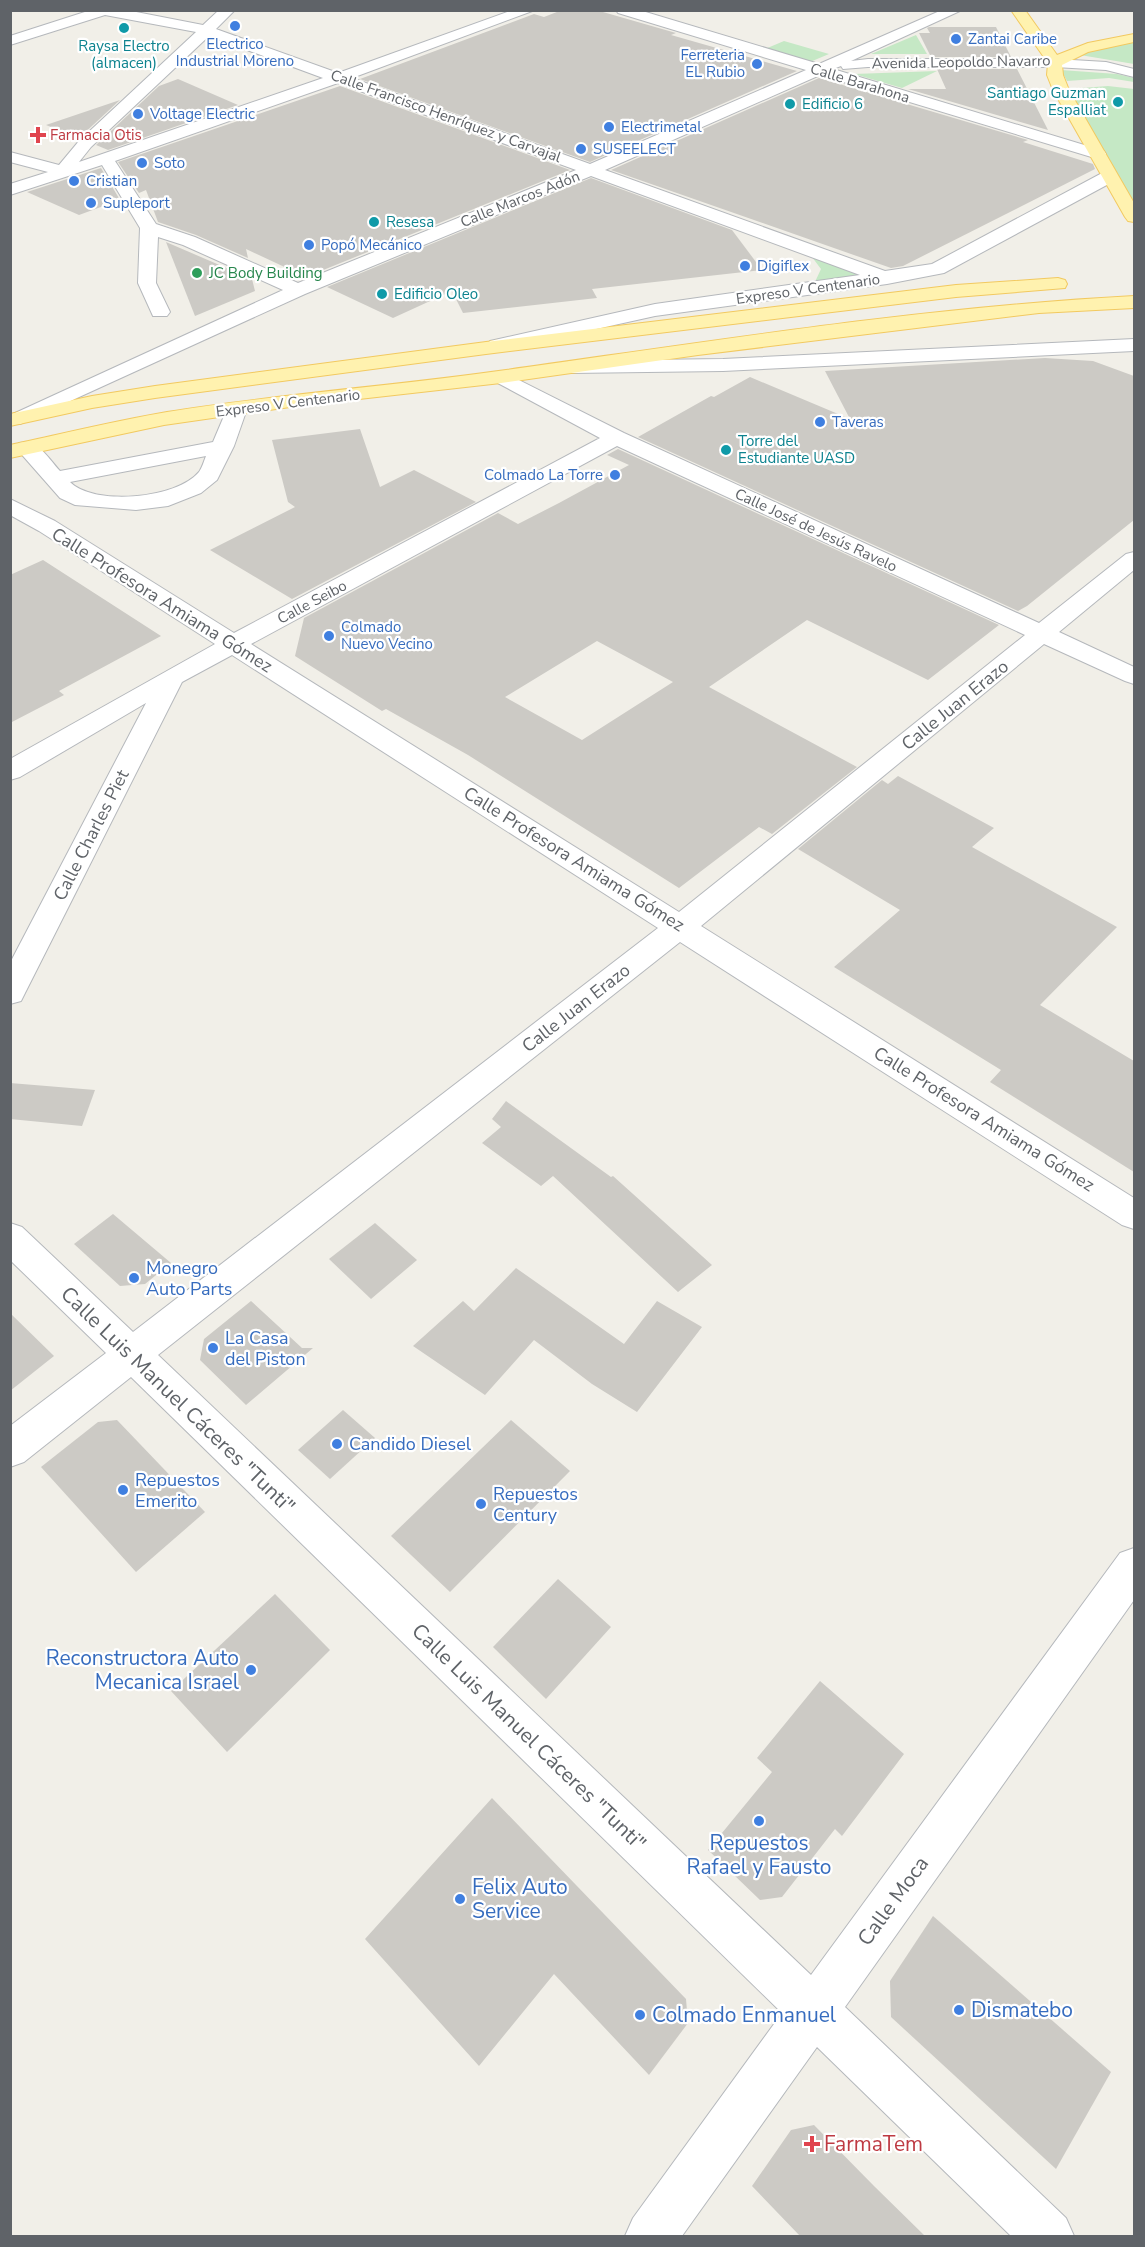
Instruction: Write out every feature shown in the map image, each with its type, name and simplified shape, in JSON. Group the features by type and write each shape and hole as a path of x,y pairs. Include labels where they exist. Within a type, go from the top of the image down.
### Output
{"main road":[{"path":"1018,10 1055,63 1055,75 1068,88 1098,154 1134,217"},
{"name":"Avenida Leopoldo Navarro","path":"1055,63 1066,54 1134,38"},
{"name":"Expreso V Centenario","path":"15,419 92,402 155,392 486,348 694,325 956,291 1074,283"},
{"name":"Expreso V Centenario","path":"19,450 164,419 237,409 1039,307 1134,302"}],"street":[{"path":"63,171 85,144 228,10"},
{"path":"10,190 106,159 528,10"},
{"name":"Calle Barahona","path":"623,10 1098,154"},
{"name":"Calle Marcos Adón","path":"15,419 298,290 591,170 955,10"},
{"path":"10,41 104,11"},
{"name":"Calle Francisco Henríquez y Carvajal","path":"104,11 206,30 887,278"},
{"name":"Avenida Leopoldo Navarro","path":"819,70 868,63 1055,63"},
{"path":"1055,63 1106,66 1134,73"},
{"path":"1112,82 1134,86"},
{"path":"10,156 63,171"},
{"path":"106,159 149,228 147,283 160,312"},
{"name":"Expreso V Centenario","path":"486,348 655,310 937,269 1110,176"},
{"path":"149,228 189,241 298,290"},
{"path":"798,245 814,269 801,290"},
{"name":"Expreso V Centenario","path":"569,367 723,366 1134,345"},
{"path":"1078,347 1125,364"},
{"name":"Calle José de Jesús Ravelo","path":"501,377 616,438 1134,676"},
{"path":"19,450 56,478 68,493 82,500 136,503 168,498 193,488 209,475 237,409"},
{"name":"Calle Seibo","path":"10,771 172,677 616,438"},
{"path":"56,478 223,446"},
{"name":"Calle Profesora Amiama Gómez","path":"10,506 47,526 1134,1215"},
{"name":"Calle Juan Erazo","path":"10,1449 681,926 1134,559"},
{"name":"Calle Charles Piet","path":"10,993 172,677"},
{"name":"Calle Luis Manuel Cáceres \"Tunti\"","path":"10,1237 1047,2236"},
{"name":"Calle Moca","path":"651,2236 1134,1567"}],"green space":[{"path":"916,35 927,54 871,54"},
{"path":"784,41 829,54 810,62 765,49"},
{"path":"1134,41 1134,64 1080,55 1083,52"},
{"path":"1061,70 1117,74 1134,78 1134,82 1109,78 1067,81"},
{"path":"937,71 902,88 854,74"},
{"path":"1108,86 1134,89 1134,212 1070,94 1082,88"},
{"path":"809,253 871,276 814,284 821,269"}],"building":[{"path":"562,10 596,10 676,33 671,35 797,71 590,162 360,79 534,14 544,17"},
{"path":"996,27 1011,57 931,57 919,33 930,33 927,28"},
{"path":"937,69 1017,69 1048,130 908,89 946,89"},
{"path":"819,78 1028,140 1023,142 1093,164 1095,169 903,266 891,268 611,170"},
{"path":"178,79 238,105 108,150 96,145 159,86"},
{"path":"340,86 570,170 306,277 246,249 248,258 196,235 158,222 146,190 139,193 118,162"},
{"path":"120,100 79,138 46,125"},
{"path":"101,168 120,200 79,215 27,192"},
{"path":"591,178 732,230 762,270 592,289 597,298 463,313 452,291 393,318 327,287"},
{"path":"166,242 252,279 255,291 195,316"},
{"path":"1045,358 1093,361 1134,376 1134,520 1018,611 638,437 750,377 850,419 825,371"},
{"path":"360,429 380,487 414,470 476,502 292,599 210,550 295,507 288,502 272,440"},
{"path":"618,449 999,625 928,680 807,620 709,687 857,767 772,834 759,827 679,888 468,755 386,709 382,711 295,656 304,618 498,513 518,524 629,465 607,455","holes":["597,641 673,682 582,740 505,697"]},
{"path":"43,560 161,636 59,691 64,695 10,723 10,575"},
{"path":"898,776 994,828 972,847 1117,927 1040,1005 1134,1061 1134,1172 990,1082 1001,1070 834,967 900,910 798,849 882,780 888,784"},
{"path":"10,1083 95,1090 82,1126 10,1119"},
{"path":"506,1101 611,1177 613,1176 712,1265 678,1292 553,1176 541,1186 482,1143 501,1127 492,1119"},
{"path":"113,1214 171,1263 145,1284 120,1286 74,1244"},
{"path":"375,1223 417,1260 371,1299 329,1259"},
{"path":"516,1268 624,1344 657,1301 702,1327 637,1412 592,1384 534,1340 485,1395 413,1346 463,1301 474,1311"},
{"path":"251,1301 302,1348 313,1348 246,1405 200,1360 204,1339"},
{"path":"10,1313 54,1356 10,1391"},
{"name":"Candido Diesel","path":"343,1410 375,1438 330,1479 298,1450"},
{"name":"Repuestos Emerito","path":"117,1420 205,1512 136,1572 41,1467 98,1422"},
{"name":"Repuestos Century","path":"511,1420 570,1471 450,1592 391,1536"},
{"path":"558,1579 611,1627 546,1699 493,1647"},
{"name":"Reconstructora Auto Mecanica Israel","path":"275,1594 330,1650 227,1752 171,1691"},
{"path":"820,1681 904,1754 842,1836 835,1829 782,1897 760,1900 708,1850 772,1772 757,1758"},
{"path":"492,1798 686,1999 688,2023 649,2075 554,1974 479,2066 365,1939"},
{"path":"933,1916 1111,2072 1056,2169 891,2017 890,1981"},
{"path":"814,2125 925,2236 800,2236 752,2186 791,2130"}],"place":[{"name":"Electrico Industrial Moreno","path":"235,26"},
{"name":"Raysa Electro (almacen)","path":"124,28"},
{"name":"Zantai Caribe","path":"956,39"},
{"name":"Ferreteria EL Rubio","path":"757,64"},
{"name":"Santiago Guzman Espalliat","path":"1118,102"},
{"name":"Edificio 6","path":"790,104"},
{"name":"Voltage Electric","path":"138,114"},
{"name":"Electrimetal","path":"609,127"},
{"name":"Farmacia Otis","path":"38,135"},
{"name":"SUSEELECT","path":"581,149"},
{"name":"Soto","path":"142,163"},
{"name":"Cristian","path":"74,181"},
{"name":"Supleport","path":"91,203"},
{"name":"Resesa","path":"374,222"},
{"name":"Popó Mecánico","path":"309,245"},
{"name":"Digiflex","path":"745,266"},
{"name":"JC Body Building","path":"197,273"},
{"name":"Edificio Oleo","path":"382,294"},
{"name":"Taveras","path":"820,422"},
{"name":"Torre del Estudiante UASD","path":"726,450"},
{"name":"Colmado La Torre","path":"615,475"},
{"name":"Colmado Nuevo Vecino","path":"329,636"},
{"name":"Monegro Auto Parts","path":"134,1278"},
{"name":"La Casa del Piston","path":"213,1348"},
{"name":"Candido Diesel","path":"337,1444"},
{"name":"Repuestos Emerito","path":"123,1490"},
{"name":"Repuestos Century","path":"481,1504"},
{"name":"Reconstructora Auto Mecanica Israel","path":"251,1670"},
{"name":"Repuestos Rafael y Fausto","path":"759,1821"},
{"name":"Felix Auto Service","path":"460,1899"},
{"name":"Dismatebo","path":"959,2010"},
{"name":"Colmado Enmanuel","path":"640,2015"},
{"name":"FarmaTem","path":"812,2144"}]}
